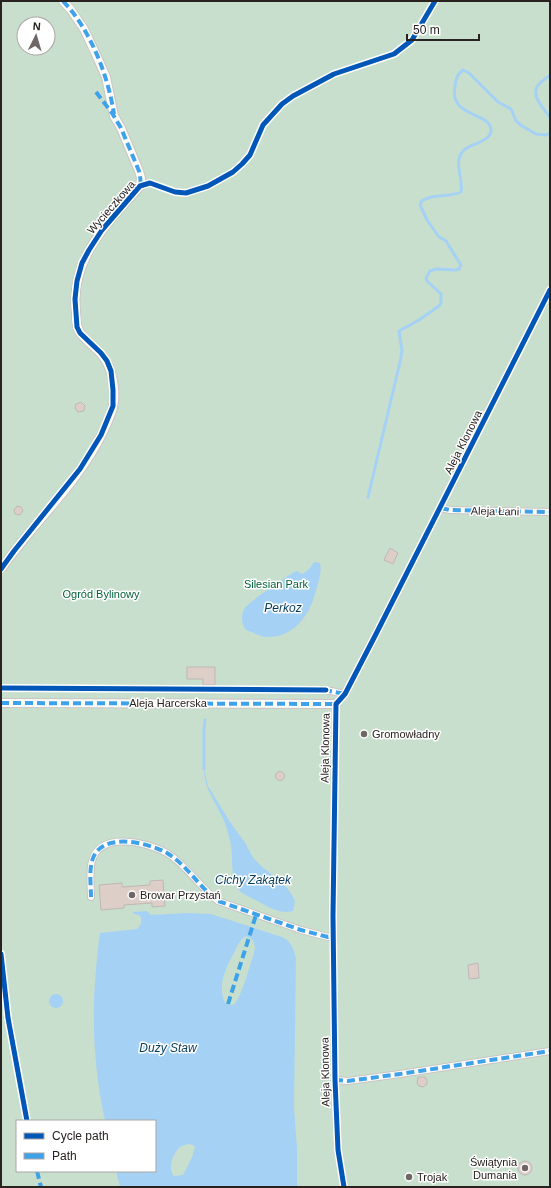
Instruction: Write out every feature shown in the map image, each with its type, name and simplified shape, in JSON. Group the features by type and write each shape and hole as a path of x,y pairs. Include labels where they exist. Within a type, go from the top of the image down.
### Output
{"street":[{"name":"Wycieczkowa","path":"1,569 92,453 113,406 112,379 107,361 101,353 80,333 77,327 75,299 77,281 82,263 102,230 140,186 139,171 122,128 114,116 106,77 84,29 71,10 62,1"},
{"name":"Aleja Klonowa","path":"344,1187 338,1150 335,1080 333,936 336,704 345,694 441,508 550,290"},
{"name":"Aleja Łani","path":"441,508 450,510 550,512"},
{"path":"326,690 345,694"},
{"name":"Aleja Harcerska","path":"1,703 336,704"},
{"path":"91,897 90,868 96,852 102,846 111,842 125,841 138,843 161,850 174,859 206,892 218,901 307,932 328,937 333,936"},
{"path":"335,1080 348,1081 400,1074 550,1051"}],"green space":[{"name":"Silesian Park","path":"1,1 550,1 550,1187 1,1187"}],"water":[{"name":"Perkoz","path":"314,562 320,563 321,570 319,580 310,608 299,623 284,634 276,637 266,637 246,630 242,623 242,614 247,605 294,572 297,571 302,574 304,573"},
{"name":"Cichy Zakątek","path":"204,769 208,786 255,860 280,881 290,892 295,901 293,911 284,912 273,909 242,893 238,889 234,877 231,846 227,831 223,818 206,785"},
{"name":"Duży Staw","path":"147,911 151,915 187,913 211,914 282,937 291,945 296,958 294,1107 297,1148 297,1187 120,1187 116,1172 156,1172 156,1120 105,1120 100,1096 95,1050 95,981 100,933 137,929 141,924 141,918 139,915 134,914 133,912","holes":["246,936 253,940 255,947 254,953 246,980 237,1001 230,1005 225,1003 223,996 222,983 224,976 238,944 242,939","183,1145 193,1145 195,1147 192,1157 183,1175 174,1176 171,1165 177,1150"]},
{"path":"53,994 59,994 63,998 63,1004 59,1008 53,1008 49,1004 49,998"}],"building":[{"path":"81,402 85,406 84,411 78,412 75,408 76,404"},
{"path":"17,506 21,507 23,511 20,515 15,514 14,510"},
{"path":"390,548 398,553 393,564 384,560"},
{"path":"187,667 215,667 215,685 203,685 203,679 187,679"},
{"path":"278,772 282,772 284,776 282,780 278,780 276,778 276,774"},
{"name":"Browar Przystań","path":"163,880 165,906 152,907 152,903 124,905 124,908 101,910 99,885 122,883 122,887 150,885 150,881"},
{"path":"478,963 479,978 469,979 468,965"},
{"path":"418,1077 425,1077 427,1084 423,1087 419,1086 417,1083"},
{"name":"Świątynia Dumania","path":"522,1161 528,1161 532,1165 532,1171 528,1175 522,1175 518,1171 518,1165"}],"waterway":[{"path":"368,497 400,362 402,351 399,331 419,320 441,303 441,294 427,281 426,278 430,271 436,269 456,270 459,269 461,265 446,241 439,237 427,220 420,205 421,202 429,197 451,195 461,192 459,165 461,154 464,150 485,139 491,133 488,123 463,109 458,104 455,96 455,83 458,75 463,70 469,73 498,102 511,109 516,121 522,126 536,134 546,135 550,133"},
{"path":"550,75 540,83 536,92 538,101 550,117"},
{"path":"204,769 205,720"}],"marked path":[{"path":"63,1 82,25 96,53 107,84 114,114"},
{"path":"96,92 121,128 139,171 141,182 139,188"},
{"path":"441,508 450,510 550,512"},
{"path":"324,690 345,694"},
{"path":"1,703 336,704"},
{"path":"91,897 91,865 97,852 104,846 114,842 137,843 158,849 174,858 218,901 301,930 328,937 333,936"},
{"path":"228,1004 256,915"},
{"path":"335,1080 348,1081 400,1074 550,1051"},
{"path":"37,1172 41,1187"}],"cycle path":[{"path":"1,569 80,469 101,435 113,406 111,371 107,361 101,353 80,333 77,327 75,299 77,281 82,263 102,230 140,186 150,183 175,192 186,193 208,186 233,172 250,155 263,125 282,104 293,96 334,74 394,54 412,40 435,1"},
{"path":"344,1187 338,1150 335,1080 333,916 336,704 345,694 550,290"},
{"path":"1,688 326,690"},
{"path":"1,954 8,1018 27,1120"}],"place":[{"name":"Gromowładny","path":"364,734"},
{"name":"Browar Przystań","path":"132,895"},
{"name":"Świątynia Dumania","path":"525,1168"},
{"name":"Trojak","path":"409,1177"}],"park label":[{"name":"Ogród Bylinowy","path":"101,594"}]}
